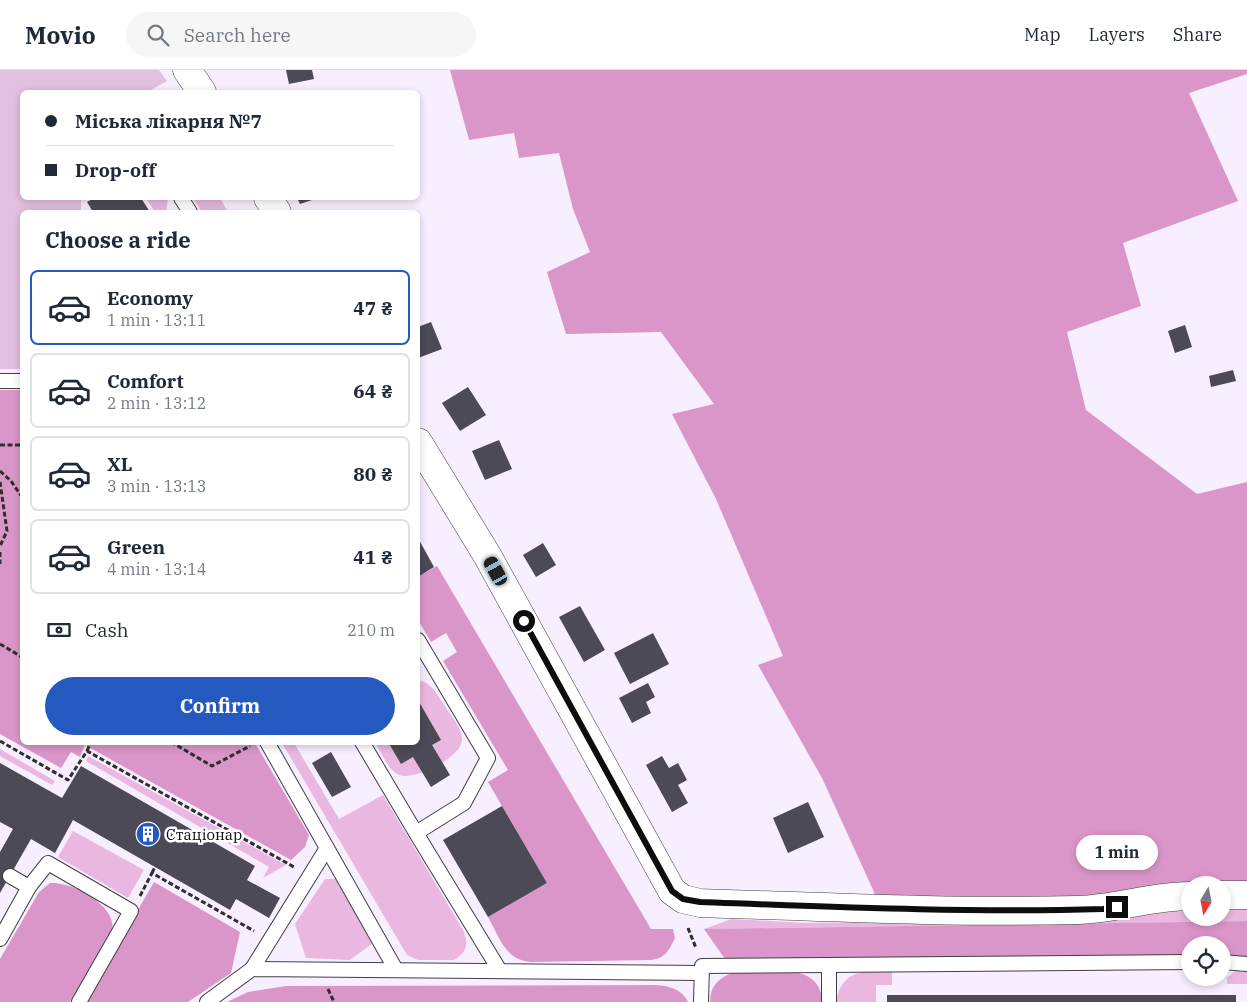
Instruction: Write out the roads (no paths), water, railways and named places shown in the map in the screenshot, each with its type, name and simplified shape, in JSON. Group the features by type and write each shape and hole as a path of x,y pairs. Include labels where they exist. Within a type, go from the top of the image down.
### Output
{"street":[{"path":"187,70 201,90"},
{"path":"420,445 492,563 672,891 683,899 700,902 846,908 1013,911 1103,909 1181,896"},
{"path":"1231,895 1247,895"}],"lane":[{"path":"0,381 20,381"},
{"path":"416,834 464,803 488,758 420,646"},
{"path":"269,745 396,970"},
{"path":"364,745 500,971"},
{"path":"207,1002 252,969 327,848"},
{"path":"0,939 29,887 48,863 131,911 79,1002"},
{"path":"10,876 29,887"},
{"path":"700,1002 702,966 1181,962"},
{"path":"1231,963 1247,964"},
{"path":"829,966 829,1002"},
{"path":"252,969 701,973"}],"place":[{"name":"Стаціонар","path":"148,834"}]}
